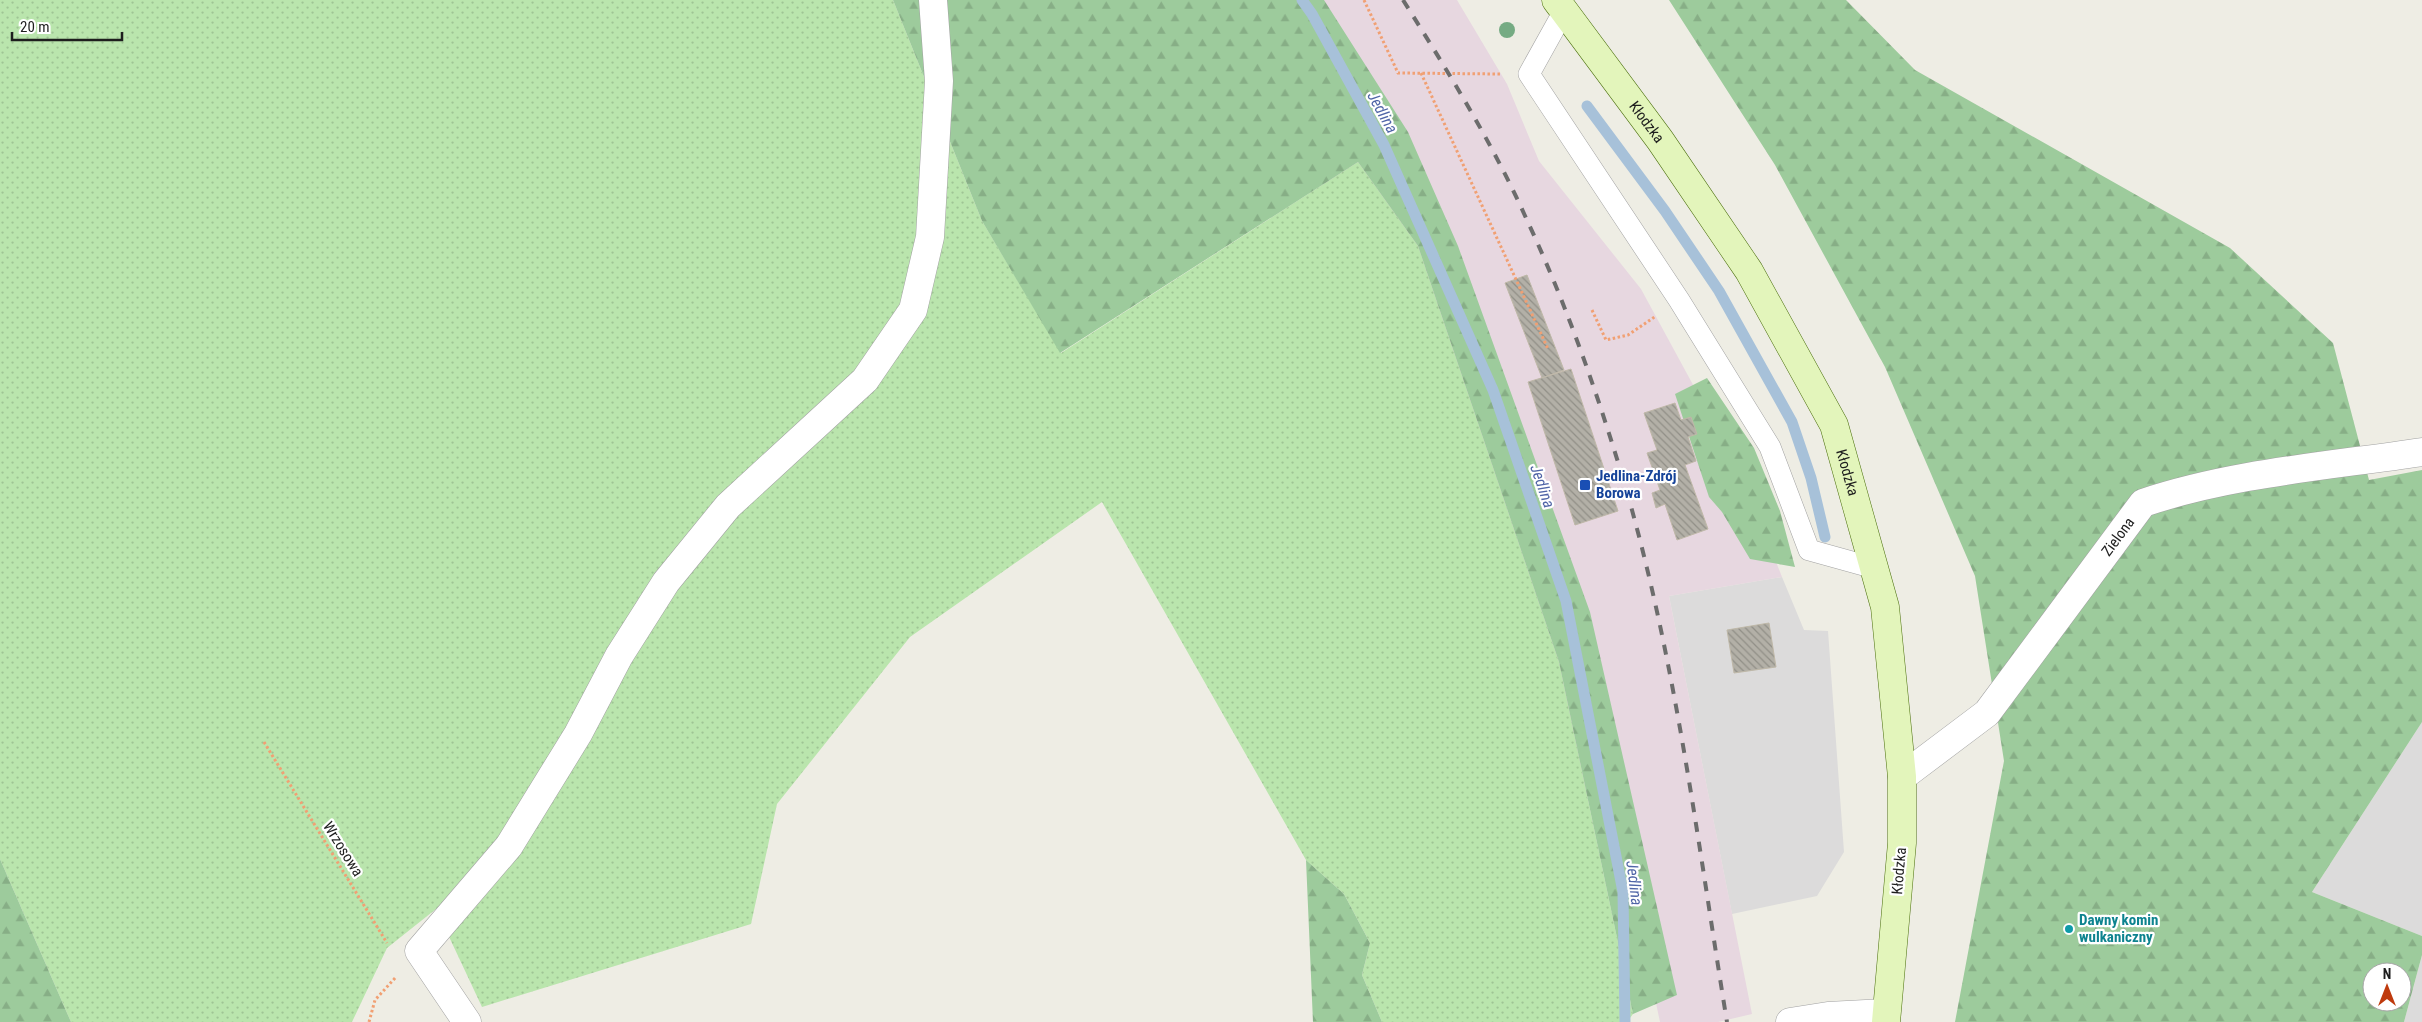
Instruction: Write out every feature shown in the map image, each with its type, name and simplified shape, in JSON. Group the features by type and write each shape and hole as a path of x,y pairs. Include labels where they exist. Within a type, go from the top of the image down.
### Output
{"main road":[{"name":"Kłodzka","path":"1560,6 1660,140 1749,271 1834,425 1885,607 1902,777 1902,842 1886,1018"}],"street":[{"path":"467,1022 419,951 509,846 578,734 619,656 666,582 728,506 865,380 913,310 930,237 940,80 932,0"},
{"name":"Zielona","path":"1902,777 1987,713 2143,503 2182,490 2422,452"},
{"path":"1790,1022 1828,1016 1886,1018"}],"lane":[{"path":"1560,6 1529,74 1679,300 1770,447 1809,550 1874,568"}],"path":[{"path":"1364,0 1398,73 1529,74"},
{"path":"1421,73 1548,348"},
{"path":"1592,310 1606,340 1628,334"},
{"name":"Wrzosowa","path":"264,742 388,944"},
{"path":"369,1022 375,1000 419,951"}],"shaded area":[{"path":"1240,0 1457,0 1507,84 1539,161 1641,289 1742,475 1782,577 1669,596 1752,1014 1718,1022 1660,1022 1635,904"},
{"path":"1782,577 1804,630 1828,631 1844,852 1817,896 1732,914 1669,596"},
{"path":"2422,722 2422,936 2312,892"},
{"path":"2422,955 2422,1022 2404,1022 2407,1012 2412,1012 2412,992"}],"green space":[{"path":"0,0 893,0 982,221 1061,353 1358,162 1418,246 1559,662 1633,1014 1627,1022 1382,1022 1362,975 1370,943 1344,894 1306,860 1102,502 910,637 777,804 751,924 482,1007 436,909 387,948 352,1022 71,1022 0,859"},
{"path":"893,0 1324,0 1408,132 1458,246 1590,612 1677,995 1633,1014 1559,662 1418,246 1358,162 1060,353 982,221"},
{"path":"1669,0 1846,0 1915,70 2230,248 2333,343 2369,480 2422,470 2422,722 2312,892 2422,936 2422,955 2412,992 2412,962 2362,962 2362,1012 2407,1012 2404,1022 1955,1022 2004,761 1975,576 1885,367 1775,165"},
{"path":"1707,378 1754,448 1780,511 1795,567 1750,559 1722,512 1709,497 1675,394"},
{"path":"0,859 71,1022 0,1022"},
{"path":"1306,860 1344,894 1370,943 1362,975 1382,1022 1313,1022"}],"building":[{"path":"1527,275 1564,370 1542,378 1505,283"},
{"path":"1571,369 1618,511 1575,525 1528,382"},
{"path":"1675,403 1681,420 1691,417 1697,434 1688,437 1696,461 1685,465 1708,529 1677,540 1665,504 1656,508 1652,493 1660,490 1647,453 1657,450 1644,413"},
{"path":"1769,623 1776,667 1734,673 1727,630"}],"waterway":[{"name":"Jedlina","path":"1302,0 1312,14 1384,145 1493,390 1566,601 1623,892 1625,1022"},
{"path":"1587,106 1665,211 1719,291 1792,422 1811,478 1825,537"}],"railway":[{"path":"1403,0 1468,107 1513,190 1566,311 1590,375 1611,440 1640,540 1670,676 1695,815 1727,1022"}],"place":[{"name":"Jedlina-Zdrój Borowa","path":"1585,485"},
{"name":"Dawny komin wulkaniczny","path":"2069,929"}]}
